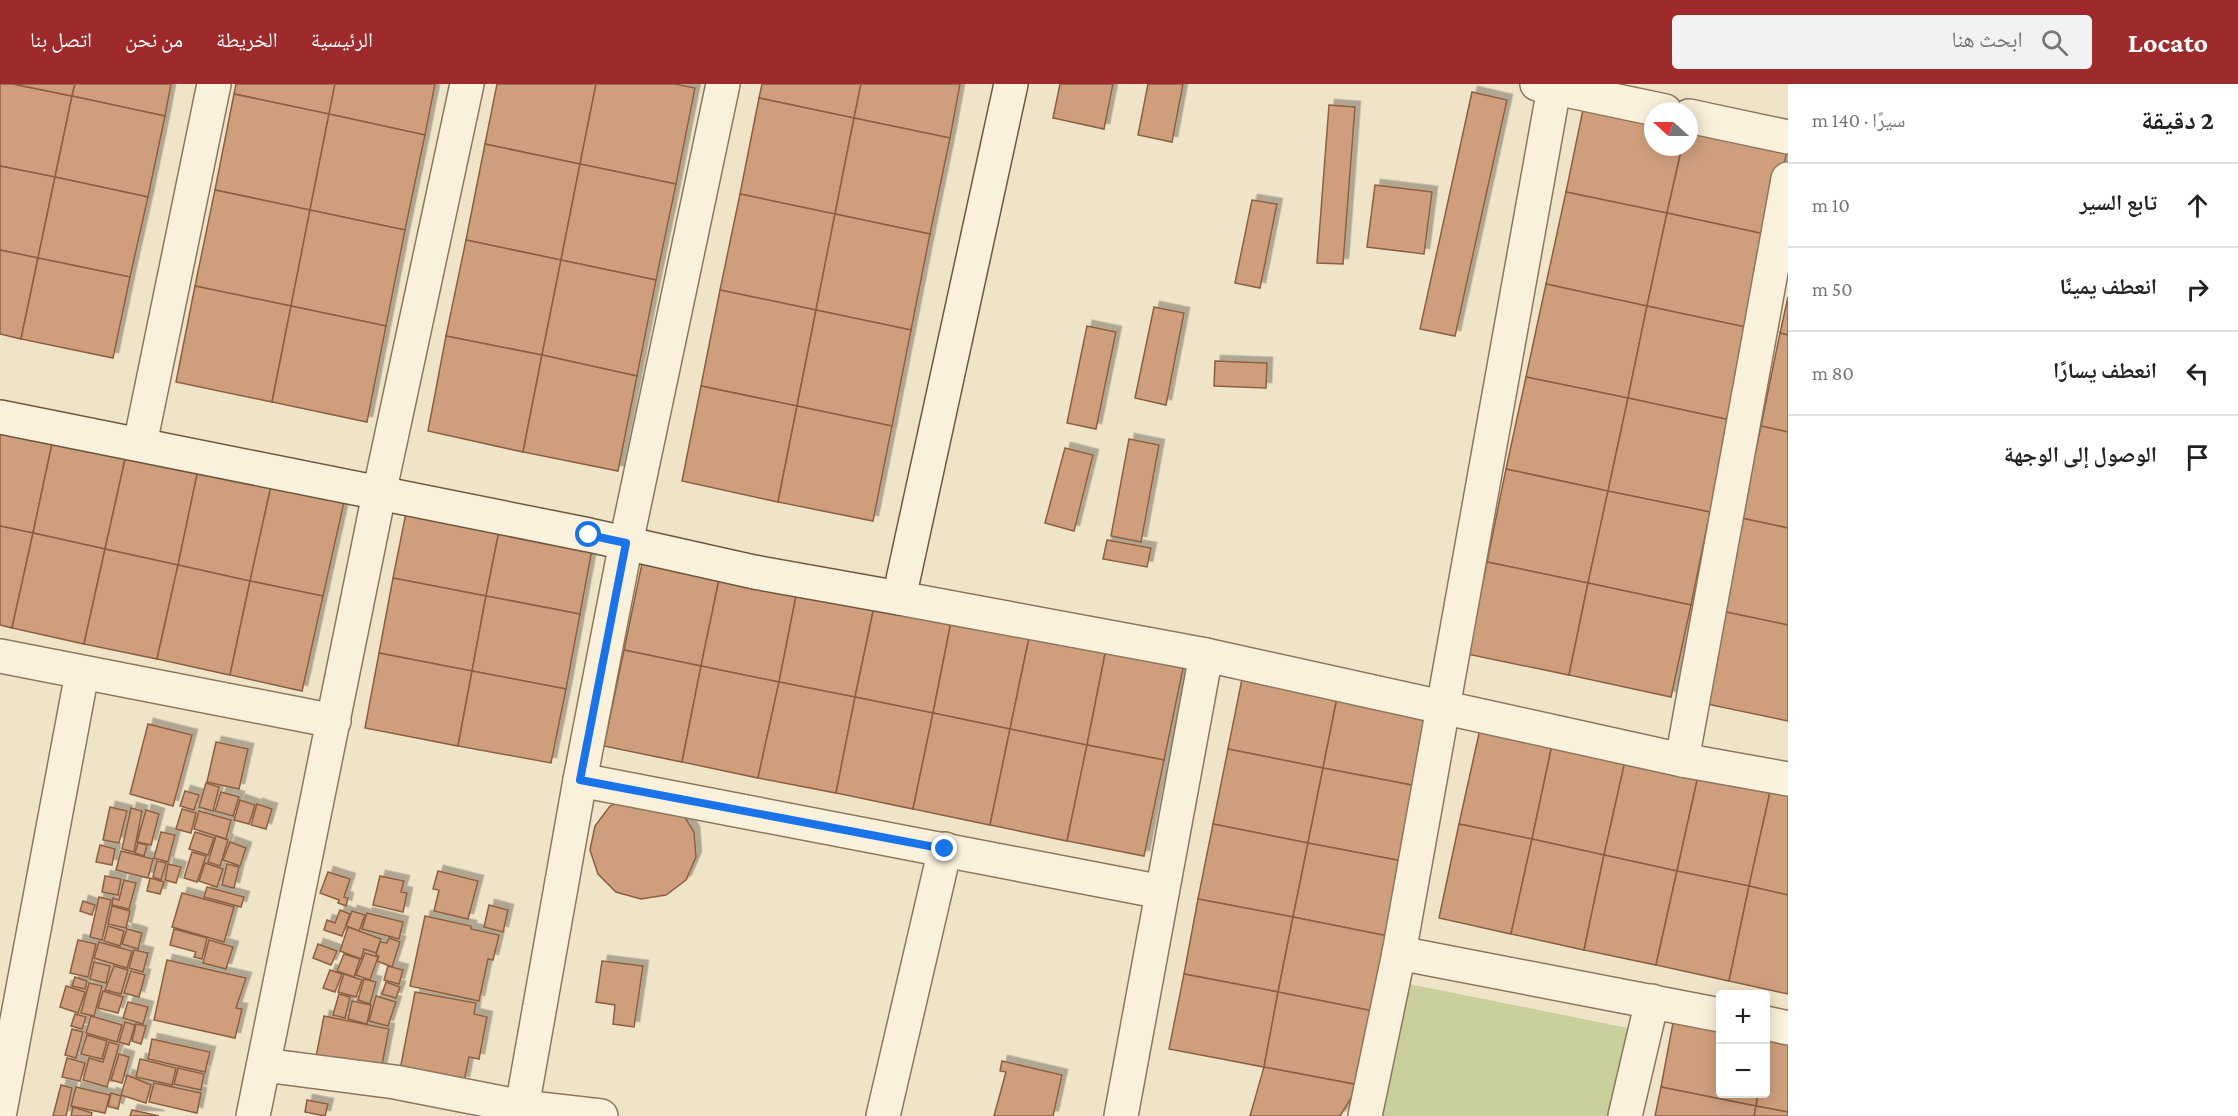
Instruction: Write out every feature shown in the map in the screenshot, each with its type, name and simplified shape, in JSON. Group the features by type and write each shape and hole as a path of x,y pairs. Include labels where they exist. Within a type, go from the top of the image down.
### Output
{"street":[{"path":"140,444 214,84"},
{"path":"253,1116 379,494 467,84"},
{"path":"522,1107 580,780 626,543 723,84"},
{"path":"899,598 1011,84"},
{"path":"1365,1116 1399,953 1444,706 1545,86 1644,107"},
{"path":"1698,118 1788,137"},
{"path":"1682,760 1788,178"},
{"path":"0,417 626,543 754,572 1206,655 1682,760 1788,779"},
{"path":"1121,1116 1206,655"},
{"path":"0,656 334,721"},
{"path":"0,1111 10,1001 82,673"},
{"path":"580,780 1162,892"},
{"path":"883,1116 945,849"},
{"path":"1399,953 1716,1014"},
{"path":"1624,1116 1652,1001"},
{"path":"1770,1024 1788,1028"},
{"path":"264,1065 395,1082 522,1107 601,1116"}],"green space":[{"path":"1409,984 1628,1028 1610,1116 1382,1116"}],"building":[{"path":"0,84 13,84 72,96 55,177 0,166"},
{"path":"13,84 75,84 72,96"},
{"path":"75,84 171,84 165,116 72,96"},
{"path":"236,84 335,84 329,114 234,94"},
{"path":"335,84 435,84 425,135 329,114"},
{"path":"497,84 596,84 580,164 485,144"},
{"path":"596,84 675,84 695,88 676,184 580,164"},
{"path":"762,84 861,84 854,118 759,98"},
{"path":"861,84 960,84 950,138 854,118"},
{"path":"1060,84 1113,84 1104,129 1053,118"},
{"path":"1148,84 1183,84 1172,142 1138,135"},
{"path":"1472,92 1507,100 1455,336 1420,329"},
{"path":"234,94 329,114 310,210 215,190"},
{"path":"72,96 165,116 148,197 55,177"},
{"path":"759,98 854,118 835,214 740,194"},
{"path":"1585,100 1644,112 1644,156 1680,156 1667,213 1566,192"},
{"path":"1329,105 1355,107 1343,264 1317,263"},
{"path":"329,114 425,135 405,230 310,210"},
{"path":"854,118 950,138 930,234 835,214"},
{"path":"1698,124 1788,146 1769,235 1667,213 1680,156 1698,156"},
{"path":"485,144 580,164 561,260 466,240"},
{"path":"580,164 676,184 656,280 561,260"},
{"path":"0,166 55,177 38,258 0,250"},
{"path":"55,177 148,197 130,277 38,258"},
{"path":"1375,185 1432,192 1424,254 1367,247"},
{"path":"215,190 310,210 291,306 195,286"},
{"path":"1566,192 1667,213 1647,306 1546,284"},
{"path":"740,194 835,214 816,310 720,290"},
{"path":"1252,200 1277,204 1260,288 1235,283"},
{"path":"310,210 405,230 386,326 291,306"},
{"path":"1667,213 1769,235 1750,328 1647,306"},
{"path":"835,214 930,234 911,330 816,310"},
{"path":"466,240 561,260 542,355 446,336"},
{"path":"0,250 38,258 21,339 0,334"},
{"path":"38,258 130,277 113,358 21,339"},
{"path":"561,260 656,280 637,376 542,355"},
{"path":"1546,284 1647,306 1628,398 1526,377"},
{"path":"195,286 291,306 272,402 176,382"},
{"path":"720,290 816,310 797,406 701,386"},
{"path":"1788,297 1788,335 1780,333"},
{"path":"291,306 386,326 367,422 272,402"},
{"path":"1647,306 1750,328 1730,420 1628,398"},
{"path":"1154,307 1184,313 1166,405 1135,398"},
{"path":"816,310 911,330 892,426 797,406"},
{"path":"1087,326 1116,332 1096,429 1067,423"},
{"path":"1780,333 1788,335 1788,432 1761,426"},
{"path":"446,336 542,355 523,452 428,431"},
{"path":"542,355 637,376 618,471 523,452"},
{"path":"1215,361 1267,363 1266,388 1214,386"},
{"path":"1526,377 1628,398 1608,491 1506,469"},
{"path":"701,386 797,406 778,502 682,481"},
{"path":"1628,398 1730,420 1710,512 1608,491"},
{"path":"797,406 892,426 873,521 778,502"},
{"path":"1761,426 1788,432 1788,528 1741,518"},
{"path":"0,427 53,439 33,533 0,526"},
{"path":"53,439 126,455 105,549 33,533"},
{"path":"1129,439 1159,445 1141,542 1111,536"},
{"path":"1065,448 1093,455 1074,531 1045,523"},
{"path":"126,455 198,470 178,565 105,549"},
{"path":"1506,469 1608,491 1588,583 1487,562"},
{"path":"198,470 271,486 250,581 178,565"},
{"path":"271,486 344,502 323,596 250,581"},
{"path":"1608,491 1710,512 1691,605 1588,583"},
{"path":"408,503 501,521 486,596 393,578"},
{"path":"1741,518 1788,528 1788,625 1721,611"},
{"path":"501,521 594,539 580,614 486,596"},
{"path":"0,526 33,533 12,628 0,625"},
{"path":"33,533 105,549 84,644 12,628"},
{"path":"1107,540 1151,548 1147,567 1103,559"},
{"path":"105,549 178,565 157,659 84,644"},
{"path":"644,554 721,570 701,666 624,650"},
{"path":"1487,562 1588,583 1569,675 1467,654"},
{"path":"178,565 250,581 230,675 157,659"},
{"path":"721,570 798,586 779,682 701,666"},
{"path":"393,578 486,596 472,671 379,653"},
{"path":"250,581 323,596 302,691 230,675"},
{"path":"1588,583 1691,605 1671,697 1569,675"},
{"path":"798,586 875,602 855,697 779,682"},
{"path":"486,596 580,614 566,689 472,671"},
{"path":"875,602 952,617 933,713 855,697"},
{"path":"1721,611 1788,625 1788,721 1702,703"},
{"path":"952,617 1030,633 1010,729 933,713"},
{"path":"1030,633 1106,649 1087,745 1010,729"},
{"path":"1106,649 1184,664 1164,760 1087,745"},
{"path":"624,650 701,666 682,762 604,746"},
{"path":"379,653 472,671 458,746 365,728"},
{"path":"701,666 779,682 758,778 682,762"},
{"path":"472,671 566,689 551,763 458,746"},
{"path":"1243,674 1338,693 1323,768 1228,749"},
{"path":"779,682 855,697 836,793 758,778"},
{"path":"1338,693 1432,711 1417,786 1323,768"},
{"path":"855,697 933,713 913,809 836,793"},
{"path":"933,713 1010,729 990,825 913,809"},
{"path":"148,724 192,735 173,806 130,794"},
{"path":"1010,729 1087,745 1067,841 990,825"},
{"path":"1480,729 1552,745 1532,839 1459,824"},
{"path":"216,742 248,749 239,789 207,782"},
{"path":"1087,745 1164,760 1144,856 1067,841"},
{"path":"1552,745 1625,761 1604,855 1532,839"},
{"path":"1228,749 1323,768 1308,843 1213,824"},
{"path":"1625,761 1698,776 1677,871 1604,855"},
{"path":"1323,768 1417,786 1402,861 1308,843"},
{"path":"1698,776 1770,792 1749,886 1677,871"},
{"path":"206,783 219,787 213,811 199,807"},
{"path":"185,791 199,795 194,810 180,806"},
{"path":"221,792 239,797 233,816 215,811"},
{"path":"1770,792 1788,796 1788,895 1749,886"},
{"path":"633,796 681,811 694,832 696,857 686,880 666,895 641,899 616,892 598,874 590,850 595,826 610,806"},
{"path":"240,800 255,805 249,824 234,820"},
{"path":"257,804 272,809 266,829 251,825"},
{"path":"110,807 127,811 119,843 103,840"},
{"path":"131,808 142,811 134,852 122,849"},
{"path":"182,809 196,813 191,833 176,829"},
{"path":"146,810 159,814 151,845 137,842"},
{"path":"199,811 231,820 226,839 194,829"},
{"path":"1213,824 1308,843 1293,917 1198,899"},
{"path":"1459,824 1532,839 1511,934 1439,918"},
{"path":"161,832 175,835 168,862 154,858"},
{"path":"195,832 214,838 208,855 189,849"},
{"path":"216,836 228,840 220,866 208,862"},
{"path":"1532,839 1604,855 1584,950 1511,934"},
{"path":"230,842 246,848 240,866 223,860"},
{"path":"138,843 147,845 144,856 135,853"},
{"path":"1308,843 1402,861 1388,936 1293,917"},
{"path":"100,845 115,849 112,865 96,862"},
{"path":"121,851 153,859 148,878 116,870"},
{"path":"192,852 206,856 197,882 184,878"},
{"path":"1604,855 1677,871 1656,965 1584,950"},
{"path":"157,861 166,863 161,880 153,877"},
{"path":"205,863 223,869 217,887 199,881"},
{"path":"168,864 181,867 176,883 165,880"},
{"path":"227,864 239,867 234,888 222,885"},
{"path":"438,871 478,881 468,919 434,911 439,890 433,889"},
{"path":"1677,871 1749,886 1729,981 1656,965"},
{"path":"328,872 350,879 344,897 348,898 346,906 338,903 339,900 320,893"},
{"path":"105,876 121,879 118,895 102,892"},
{"path":"380,876 404,881 401,892 407,893 403,912 373,905"},
{"path":"150,878 164,882 160,894 147,891"},
{"path":"124,880 136,883 129,909 112,905 113,898 119,900"},
{"path":"1749,886 1788,895 1788,994 1729,981"},
{"path":"207,887 244,897 241,907 204,897"},
{"path":"182,893 234,907 224,942 172,927"},
{"path":"99,897 111,900 102,940 90,937"},
{"path":"1198,899 1293,917 1278,992 1184,974"},
{"path":"83,901 95,905 92,915 80,911"},
{"path":"489,905 508,910 503,932 484,927"},
{"path":"112,906 130,911 126,928 108,924"},
{"path":"340,910 350,914 342,936 324,930 327,920 335,923"},
{"path":"352,911 365,915 359,931 346,926"},
{"path":"367,913 403,922 399,939 362,929"},
{"path":"425,916 499,935 493,960 488,959 479,1001 410,986"},
{"path":"1293,917 1388,936 1373,1011 1278,992"},
{"path":"108,926 124,931 120,946 104,941"},
{"path":"348,927 381,939 376,953 364,949 361,959 340,951"},
{"path":"127,929 142,933 138,949 122,944"},
{"path":"174,929 207,938 202,959 194,957 196,952 170,945"},
{"path":"389,938 400,942 392,967 377,961 379,956 376,955 380,942 387,943"},
{"path":"78,940 96,944 88,977 70,973"},
{"path":"209,940 233,947 226,969 203,963"},
{"path":"99,942 132,951 127,968 94,958"},
{"path":"318,944 337,951 331,965 313,958"},
{"path":"134,950 148,953 143,972 129,968"},
{"path":"365,953 378,957 370,980 356,975"},
{"path":"344,954 360,959 354,977 337,971"},
{"path":"167,960 246,978 236,1008 242,1009 235,1038 154,1020"},
{"path":"602,961 643,966 634,1027 613,1024 615,1005 596,1002"},
{"path":"94,962 110,966 106,983 90,979"},
{"path":"114,966 128,970 121,994 105,990"},
{"path":"388,966 403,970 399,984 384,980"},
{"path":"330,970 342,974 335,992 323,988"},
{"path":"131,971 145,975 139,997 124,993"},
{"path":"344,974 362,980 356,997 338,992"},
{"path":"1184,974 1278,992 1264,1067 1169,1049"},
{"path":"75,977 87,981 85,989 72,986"},
{"path":"364,979 376,982 370,1004 358,1000"},
{"path":"386,982 400,987 396,998 382,994"},
{"path":"89,983 102,986 94,1016 81,1013"},
{"path":"66,986 85,992 78,1013 60,1007"},
{"path":"103,991 123,997 118,1013 98,1008"},
{"path":"415,992 476,1003 474,1014 487,1017 479,1059 469,1057 464,1082 400,1070"},
{"path":"1278,992 1373,1011 1359,1085 1264,1067"},
{"path":"339,994 350,997 345,1018 333,1015"},
{"path":"376,996 396,1002 388,1026 369,1021"},
{"path":"352,1001 371,1005 367,1024 348,1019"},
{"path":"128,1002 148,1007 143,1024 123,1018"},
{"path":"1675,1012 1716,1020 1716,1098 1661,1087"},
{"path":"75,1014 86,1017 82,1029 71,1026"},
{"path":"91,1016 122,1025 117,1042 86,1033"},
{"path":"324,1016 389,1029 381,1070 316,1057"},
{"path":"125,1022 135,1025 129,1045 119,1042"},
{"path":"136,1024 146,1026 141,1044 132,1041"},
{"path":"72,1029 83,1032 76,1058 65,1055"},
{"path":"1770,1031 1788,1034 1788,1112 1756,1106 1757,1098 1770,1098"},
{"path":"87,1035 107,1041 102,1059 81,1054"},
{"path":"152,1039 210,1052 205,1072 148,1059"},
{"path":"109,1042 119,1045 107,1087 83,1080 89,1058 103,1062"},
{"path":"119,1054 129,1057 122,1083 111,1080"},
{"path":"67,1058 85,1063 80,1081 62,1077"},
{"path":"140,1059 176,1068 172,1085 136,1077"},
{"path":"1002,1061 1062,1075 1053,1116 994,1116 1006,1072 1000,1071"},
{"path":"1264,1067 1359,1085 1340,1116 1250,1116"},
{"path":"178,1068 204,1074 201,1090 174,1084"},
{"path":"127,1075 151,1085 146,1103 121,1095"},
{"path":"154,1083 201,1093 197,1113 149,1102"},
{"path":"61,1085 72,1088 66,1116 53,1116"},
{"path":"76,1087 110,1095 105,1113 71,1106"},
{"path":"1661,1087 1756,1106 1754,1116 1655,1116"},
{"path":"111,1093 121,1096 118,1109 108,1106"},
{"path":"1716,1098 1757,1098 1756,1106"},
{"path":"307,1100 328,1104 325,1116 305,1112"},
{"path":"1756,1106 1788,1112 1788,1116 1754,1116"},
{"path":"73,1107 92,1113 91,1116 71,1116"},
{"path":"132,1110 159,1116 130,1116"}],"route":[{"path":"589,535 626,543 580,780 945,849"}]}
